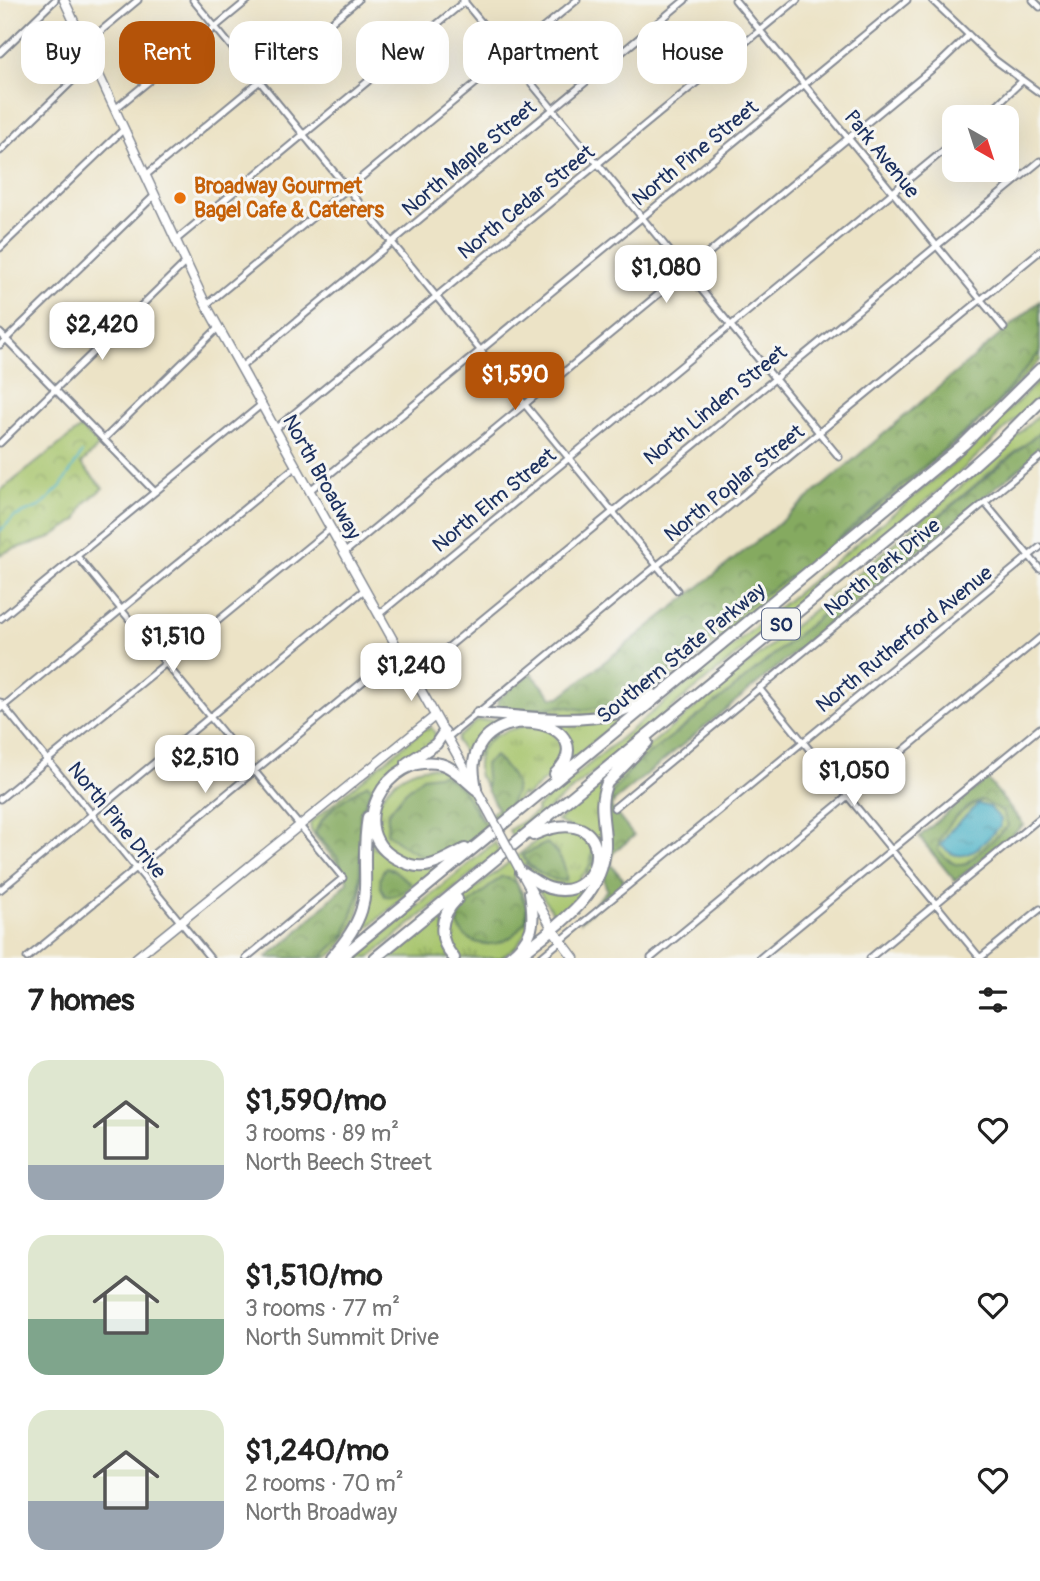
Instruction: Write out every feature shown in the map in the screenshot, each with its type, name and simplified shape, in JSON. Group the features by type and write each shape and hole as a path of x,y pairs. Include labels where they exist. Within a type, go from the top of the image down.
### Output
{"highway":[{"name":"Southern State Parkway","path":"340,958 964,444 1040,369"},
{"name":"Southern State Parkway","path":"375,958 940,495 1040,402"},
{"path":"478,713 574,719 597,717 626,709 677,682"},
{"path":"516,958 553,930 583,900 601,872 605,849 602,798 607,783 694,695"},
{"path":"476,789 473,765 475,755 492,733 530,722 541,723 554,729 565,743 566,761 512,816"},
{"path":"331,958 352,934 361,915 367,881 365,831 373,799 392,775 445,735"},
{"path":"476,789 443,765 431,763 407,767 391,780 376,799 373,830 377,843 385,852 404,863 416,866 428,866 480,842"},
{"path":"518,842 548,828 564,825 580,829 590,836 597,854 596,863 586,880 569,889 546,888 521,872"},
{"path":"454,958 446,948 442,935 443,918 448,908 492,864"},
{"path":"508,958 526,942 532,928 534,914 530,891"}],"main road":[{"name":"North Broadway","path":"64,0 74,21"},
{"name":"North Broadway","path":"104,84 206,305 489,812 530,891 553,930 574,958"},
{"path":"135,958 435,716"}],"street":[{"path":"0,53 55,0"},
{"path":"105,27 138,0"},
{"path":"193,0 210,21"},
{"path":"229,44 215,27 248,0"},
{"path":"332,21 358,0"},
{"path":"552,21 577,0"},
{"name":"North Maple Street","path":"241,367 685,0"},
{"name":"Park Avenue","path":"735,0 1004,328"},
{"name":"North Cedar Street","path":"275,429 797,0"},
{"name":"North Pine Street","path":"309,491 907,0"},
{"path":"932,0 995,60 1040,93"},
{"path":"1033,0 1040,7"},
{"path":"176,240 465,1 481,21"},
{"path":"344,553 942,61 969,35"},
{"path":"997,105 1022,81"},
{"path":"0,151 69,84"},
{"path":"115,109 145,84"},
{"path":"146,175 255,84"},
{"path":"261,84 677,590"},
{"path":"206,305 475,84"},
{"path":"532,84 839,457"},
{"path":"0,248 124,128"},
{"name":"North Elm Street","path":"378,615 942,152"},
{"name":"North Linden Street","path":"413,677 1040,161"},
{"path":"0,345 155,195"},
{"name":"North Poplar Street","path":"445,735 478,713 1040,251"},
{"path":"0,443 186,261"},
{"path":"104,439 219,327"},
{"path":"0,333 155,492"},
{"path":"0,619 261,405"},
{"name":"North Park Drive","path":"614,808 1040,457"},
{"path":"1,706 295,467"},
{"path":"985,503 1040,569"},
{"path":"0,799 330,529"},
{"name":"North Rutherford Avenue","path":"561,941 1040,547"},
{"path":"77,556 343,878 246,958"},
{"path":"0,890 364,590"},
{"path":"651,958 1040,638"},
{"path":"27,958 399,652"},
{"path":"759,688 980,958 1040,909"},
{"name":"North Pine Drive","path":"1,706 210,958"},
{"path":"760,958 1040,728"},
{"path":"870,958 1040,818"},
{"path":"540,958 561,941"}],"green space":[{"path":"1040,301 1040,352 992,409 811,562 750,604 667,674 640,692 608,705 585,710 562,706 514,711 499,708 497,700 531,673 552,697 560,697 772,529"},
{"path":"1040,352 1040,360 1013,389 985,416 927,469 643,699 614,711 577,717 494,710 498,704 499,708 562,706 585,710 640,692 667,675 750,604 811,562 992,409"},
{"path":"1040,380 1040,396 957,475 513,838 509,830 537,812 536,808 951,466"},
{"path":"1040,414 1040,432 1032,440 1001,463 727,694 633,766 609,797 614,803 604,814 606,794 627,764 895,543"},
{"path":"82,427 82,430 100,445 81,464 103,488 85,503 77,520 48,539 0,555 0,491"},
{"path":"1040,432 1040,451 613,802 609,797 633,766 727,694"},
{"path":"623,717 569,760 559,729 561,720"},
{"path":"502,719 500,726 470,764 457,741 458,737 477,721"},
{"path":"528,725 546,728 564,744 559,768 525,797 522,794 482,836 447,858 428,863 411,862 385,846 376,828 380,801 387,789 410,772 438,768 451,772 466,787 483,820 498,808 479,777 480,755 484,746 498,735"},
{"path":"431,727 436,735 431,744 388,772 369,796 362,831 362,881 358,913 338,949 321,958 345,935 360,891 360,814 372,789 368,784 345,798 330,810 315,832 337,857 346,874 311,831 310,823 425,728 427,730"},
{"path":"495,756 515,785 513,798 502,817 487,790 485,764"},
{"path":"443,774 462,789 488,830 461,847 427,859 406,848 387,833 388,813 405,792 423,777"},
{"path":"987,779 1024,825 955,881 919,837","holes":["982,800 1003,812 1008,826 966,864 954,863 938,851 947,827 975,804"]},
{"path":"604,781 602,838 588,892 557,919 535,885 559,893 584,887 596,840 557,821"},
{"path":"368,784 372,789 360,814 360,891 345,935 321,958 266,958 292,937 348,882 337,857 315,833 330,811"},
{"path":"982,800 1003,812 1009,826 966,864 954,864 938,852 942,835 953,820"},
{"path":"611,807 634,836 613,853 611,865 625,881 581,921 607,890 604,881 609,846 604,814"},
{"path":"573,829 589,842 594,862 574,886 543,884 527,869 526,864 513,876 528,903 528,930 516,947 500,958 457,958 448,945 444,928 450,913 462,899 544,835"},
{"path":"372,841 374,848 432,869 434,873 355,936 367,901 368,843"},
{"path":"495,842 499,852 369,958 355,958"},
{"path":"547,843 561,860 566,881 540,873 529,865 522,855"},
{"path":"386,868 394,870 411,884 406,890 393,896 385,896 380,881"},
{"path":"502,876 516,882 526,907 526,921 503,941 495,944 478,943 464,935 457,920 467,906"},
{"path":"441,912 450,958 387,958"}],"water":[{"path":"978,804 989,807 1001,819 1000,827 972,852 957,855 949,852 941,845 951,830"}],"waterway":[{"path":"0,531 14,517 41,506 61,486 82,453"}],"place":[{"name":"Broadway Gourmet Bagel Cafe & Caterers","path":"180,198"}]}
